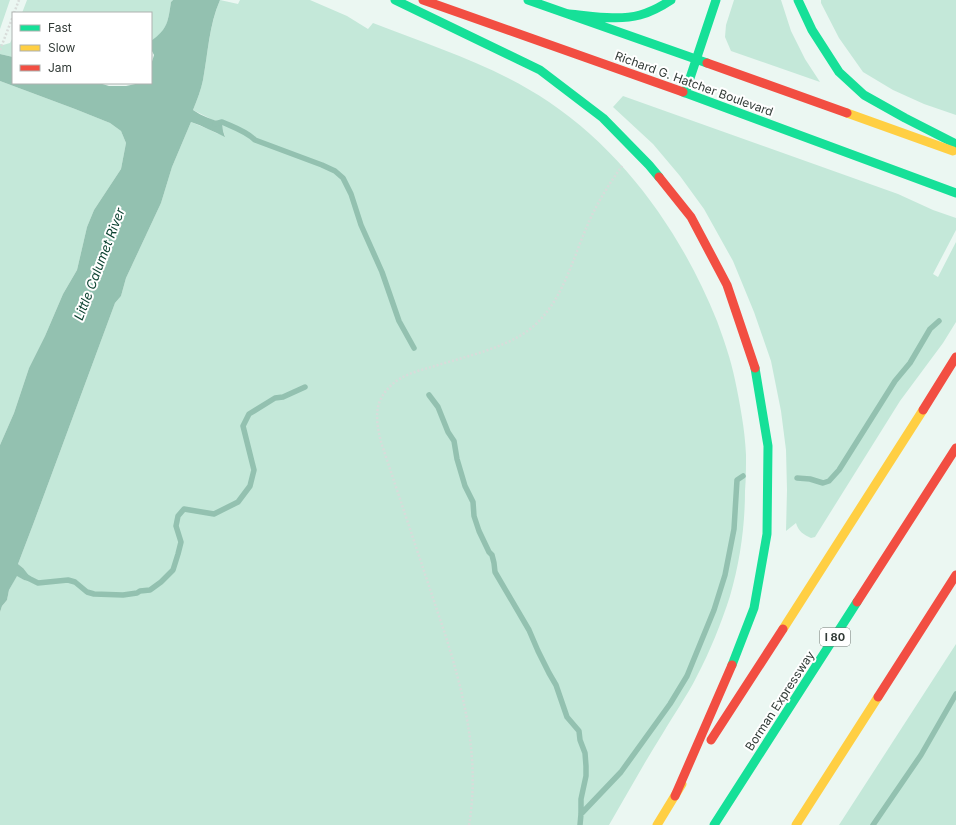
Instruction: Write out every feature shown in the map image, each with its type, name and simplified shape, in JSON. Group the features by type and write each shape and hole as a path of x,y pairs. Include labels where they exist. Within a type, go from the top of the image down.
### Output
{"main road":[{"path":"395,0 540,70 604,118 649,165 691,217 727,285 755,367 768,446 767,534 754,608 728,675 675,796"},
{"name":"Richard G. Hatcher Boulevard","path":"423,0 685,93 956,193"},
{"name":"Richard G. Hatcher Boulevard","path":"528,0 956,152"},
{"path":"570,14 616,18 640,15 662,6 670,0"},
{"path":"685,93 716,0"},
{"path":"798,0 812,30 840,72 864,94 905,118 956,144"},
{"path":"657,825 956,357"},
{"name":"Borman Expressway","path":"714,825 956,448"},
{"path":"796,825 956,575"}],"path":[{"path":"15,12 19,0"},
{"path":"0,50 12,19"},
{"path":"469,825 473,791 473,769 467,715 454,662 381,442 377,420 379,404 388,388 404,376 491,348 511,340 529,330 543,317 560,292 597,206 634,149"}],"shaded area":[{"path":"0,0 10,0 0,29"},
{"path":"27,0 173,0 171,2 164,28 152,41 152,12 22,12"},
{"path":"220,0 238,4 240,0 310,0 347,16 368,29 373,23 486,67 529,89 577,123 603,146 627,172 649,199 669,228 703,289 725,343 737,389 743,427 746,455 746,478 744,517 739,557 734,583 727,606 702,667 609,825 0,825 0,612 2,606 7,600 9,590 17,575 24,580 23,568 18,564 115,303 121,296 126,278 161,203 172,167 191,122 225,136 222,122 213,120 193,110 202,84 213,20"},
{"path":"734,0 781,0 791,31 805,59 820,82 731,51 725,37 726,25"},
{"path":"821,0 956,0 956,115 924,104 893,90 863,72 839,38 821,3"},
{"path":"12,39 12,57 0,54 0,44 3,45 10,43"},
{"path":"0,81 110,123 121,131 126,143 121,169 94,210 87,227 77,270 63,294 29,368 14,413 0,445"},
{"path":"623,96 898,194 933,210 956,218 956,230 933,274 938,277 956,242 956,322 943,343 900,401 815,537 811,538 804,534 798,528 796,523 786,531 786,450 781,411 771,361 754,312 733,261 704,209 680,176 653,144 613,107"},
{"path":"956,644 956,825 839,825"}],"water":[{"name":"Little Calumet River","path":"173,0 220,0 213,19 202,84 193,110 207,118 222,122 225,137 191,122 172,167 161,203 126,278 121,296 115,303 18,564 30,577 29,581 17,576 9,590 7,600 2,606 0,612 0,445 14,413 29,368 63,294 77,270 87,227 94,210 121,169 126,143 121,131 110,123 0,81 0,54 12,57 12,84 102,84 109,86 126,86 135,84 152,84 152,62 154,55 152,51 152,40 161,33 168,20 171,2"}],"waterway":[{"path":"215,124 222,122 244,132 255,140 335,171 343,178 351,194 361,225 382,272 399,321 414,348"},
{"path":"797,478 810,479 823,483 829,481 839,470 895,381 910,363 930,329 939,321"},
{"path":"23,575 38,583 68,580 75,582 87,592 94,594 123,595 150,590 173,570 181,542 176,526 178,516 184,509 214,514 238,502 250,486 254,470 243,426 249,414 275,398 283,397 305,387"},
{"path":"429,395 438,407 448,432 454,441 457,459 465,486 473,502 474,516 479,531 489,552 492,555 495,572 529,630 556,685 567,717 579,731 580,740 585,753 586,766 586,776 581,799 580,825"},
{"path":"581,814 621,772 670,704 687,676 714,610 725,575 734,529 737,480 743,476"},
{"path":"873,825 921,755 956,694"}],"traffic: fast":[{"path":"395,0 540,70 603,118 659,177"},
{"path":"528,0 707,63"},
{"path":"569,14 605,18 632,17 652,11 671,0"},
{"path":"685,93 716,0"},
{"path":"798,0 812,30 839,72 864,95 956,144"},
{"path":"683,92 956,193"},
{"path":"732,665 754,608 767,534 768,446 755,368"},
{"path":"714,825 857,602"}],"traffic: slow":[{"path":"847,113 953,151"},
{"path":"783,629 923,410"},
{"path":"796,825 878,697"},
{"path":"657,825 682,784"}],"traffic: jam":[{"path":"423,0 683,92"},
{"path":"707,63 847,113"},
{"path":"659,177 691,217 727,285 755,368"},
{"path":"923,410 956,357"},
{"path":"857,602 956,448"},
{"path":"878,697 956,575"},
{"path":"711,740 783,629"},
{"path":"675,796 732,665"}]}
